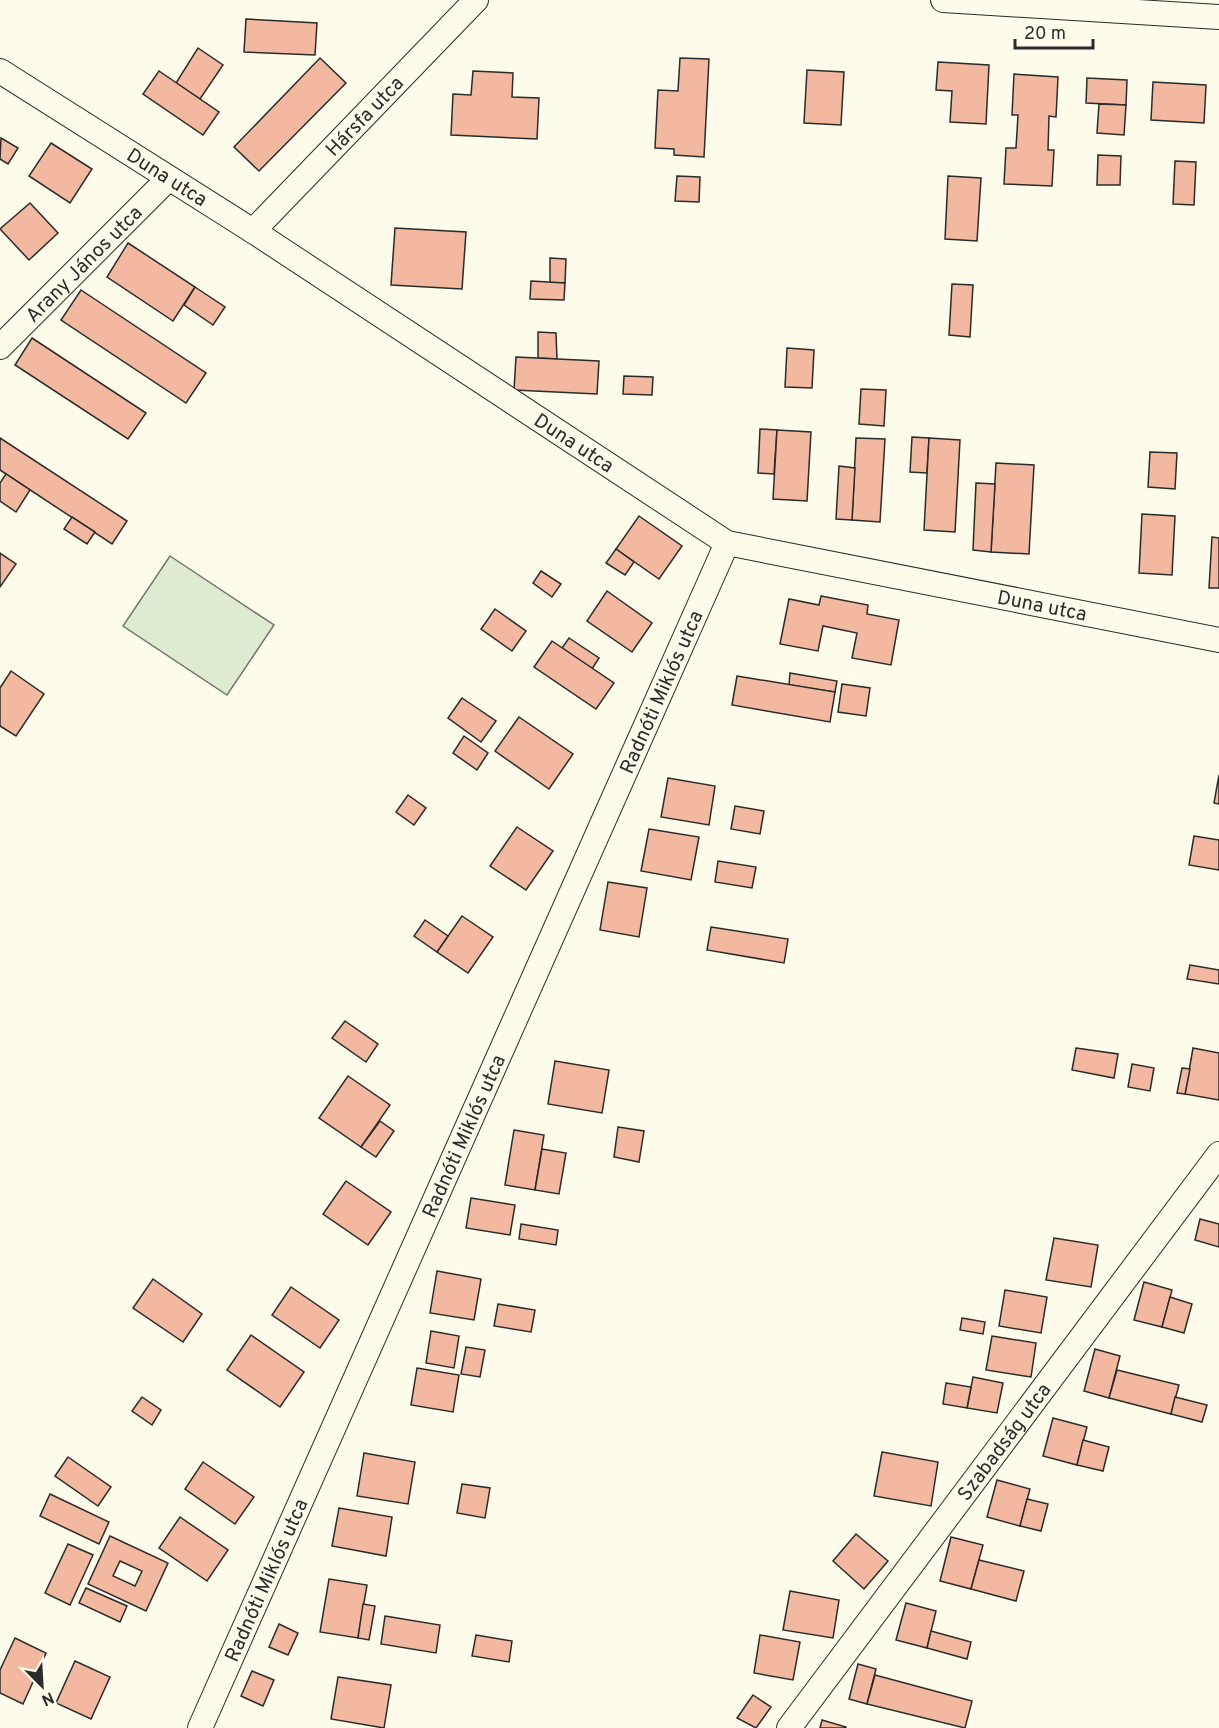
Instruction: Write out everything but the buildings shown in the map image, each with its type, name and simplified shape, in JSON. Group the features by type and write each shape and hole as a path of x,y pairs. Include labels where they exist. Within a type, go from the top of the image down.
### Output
{"street":[{"name":"Hársfa utca","path":"253,231 476,0"},
{"path":"943,0 1219,17"},
{"name":"Duna utca","path":"0,71 253,231 728,543 1219,640"},
{"name":"Arany János utca","path":"0,347 168,179"},
{"name":"Radnóti Miklós utca","path":"200,1728 728,543"},
{"name":"Szabadság utca","path":"789,1728 1219,1154"}],"green space":[{"path":"170,556 274,625 227,695 123,626"}]}
